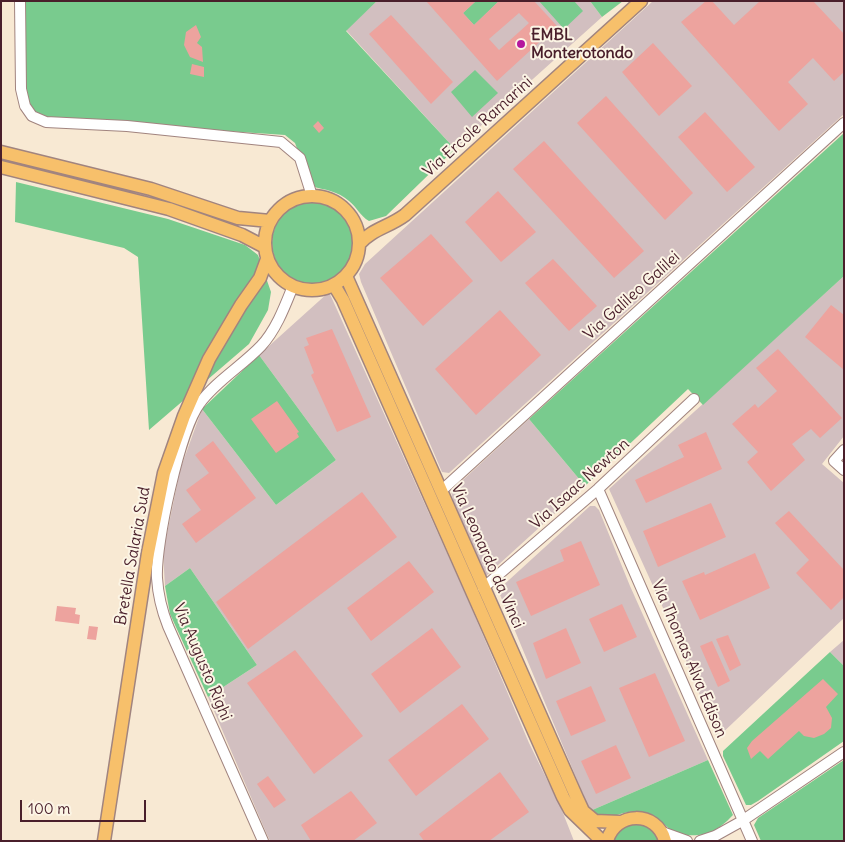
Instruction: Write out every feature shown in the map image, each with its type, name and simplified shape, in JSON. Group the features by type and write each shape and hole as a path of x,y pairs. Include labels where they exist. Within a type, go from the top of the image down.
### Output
{"main road":[{"name":"Via Ercole Ramarini","path":"359,244 378,228 395,222 405,215 641,1"},
{"path":"1,152 174,196 238,218 270,221"},
{"path":"1,167 182,213 250,238 266,253 281,279 305,290 320,290 334,285 346,276 353,267 359,244 354,221"},
{"path":"266,253 266,234 270,221 288,203 312,196 336,203 354,221 367,227 378,228"},
{"name":"Bretella Salaria Sud","path":"104,841 148,553 164,473 184,416 209,359 260,278 266,253"},
{"name":"Via Leonardo da Vinci","path":"346,276 583,810 595,821 620,822 631,818 643,818 654,823 664,836"},
{"name":"Bretella Salaria Sud","path":"248,295 265,283 281,279"},
{"name":"Via Leonardo da Vinci","path":"334,285 343,300 566,804 602,841"},
{"path":"607,841 611,830 620,822"}],"street":[{"path":"20,1 21,89 25,106 32,116 46,122 128,126 281,142 300,158 312,196"},
{"name":"Via Galileo Galilei","path":"441,491 844,123"},
{"name":"Via Augusto Righi","path":"263,841 168,626 159,591 158,553 174,474 197,408 205,397 262,346 278,320 293,286"},
{"name":"Via Isaac Newton","path":"483,588 598,489 694,399"},
{"path":"844,450 834,461 844,470"},
{"name":"Via Thomas Alva Edison","path":"598,489 752,841"},
{"path":"700,841 716,836 742,821 844,752"},
{"path":"664,836 687,841"}],"shaded area":[{"path":"377,1 590,1 602,17 455,149 346,30"},
{"path":"653,1 844,1 844,114 449,473 442,472 359,274 365,264"},
{"path":"844,276 844,436 822,464 844,483 844,618 717,738 678,641 609,489"},
{"path":"329,292 465,593 529,743 561,808 574,841 270,841 265,830 208,697 257,665 190,568 165,586 163,553 180,470 202,409 276,505 336,460 259,355"},
{"path":"529,419 585,486 486,576 454,506 451,491"},
{"path":"590,506 595,506 599,510 630,586 708,760 590,811 498,590"},
{"path":"844,640 844,666 830,652"}],"green space":[{"path":"22,1 377,1 346,31 455,149 386,216 369,221 345,198 331,191 311,186 295,143 285,135 48,119 25,108"},
{"path":"476,1 499,1 474,25 463,13"},
{"path":"539,1 574,1 583,11 564,29"},
{"path":"590,1 623,1 602,17"},
{"path":"475,70 498,93 472,117 451,92"},
{"path":"844,133 844,276 703,405 688,389 585,486 529,419"},
{"path":"16,182 168,219 245,245 258,255 271,292 268,310 249,344 149,430 138,257 124,248 15,222"},
{"path":"313,202 329,205 342,214 351,227 354,243 351,259 342,272 329,281 313,284 297,281 284,272 275,259 272,243 275,227 284,214 297,205"},
{"path":"259,355 336,460 276,505 202,409"},
{"path":"190,568 257,665 208,697 170,614 165,586"},
{"path":"830,652 844,666 844,741 758,801 751,805 746,805 723,756 723,751"},
{"path":"708,760 733,815 726,822 707,834 675,834 658,819 643,812 627,812 605,819 590,811"},
{"path":"844,760 844,841 761,841 754,825 758,818"},
{"path":"640,823 652,829 659,841 613,841 624,828"}],"building":[{"name":"EMBL Monterotondo","path":"426,1 476,1 463,13 474,25 499,1 534,1 557,26 497,81","holes":["519,13 529,23 499,50 489,39"]},
{"path":"706,1 712,1 734,25 760,1 813,1 844,34 844,72 834,81 813,58 788,82 808,104 779,131 681,22"},
{"path":"391,15 453,82 431,104 369,34"},
{"path":"196,25 201,37 197,43 202,47 203,62 190,57 184,45 186,32"},
{"path":"653,43 692,86 659,116 622,72"},
{"path":"192,64 204,67 204,77 190,74"},
{"path":"606,96 693,193 665,220 577,123"},
{"path":"705,112 755,167 727,192 678,137"},
{"path":"318,121 324,128 319,133 313,126"},
{"path":"544,141 644,251 614,278 513,169"},
{"path":"498,191 536,232 501,262 465,222"},
{"path":"431,234 473,281 423,326 380,278"},
{"path":"553,259 597,306 569,331 525,283"},
{"path":"831,305 844,315 844,370 805,337"},
{"path":"500,310 541,355 476,415 435,369"},
{"path":"332,329 371,417 337,432 311,375 314,373 304,347 309,345 306,338"},
{"path":"778,349 842,418 820,438 811,429 792,444 805,460 771,491 747,462 758,452 732,424 755,404 758,408 777,391 756,368"},
{"path":"277,401 299,432 297,433 299,437 276,453 251,419"},
{"path":"706,432 722,469 646,503 635,480 684,457 678,445"},
{"path":"213,441 256,498 196,543 182,524 201,510 186,490 209,473 195,455"},
{"path":"362,492 397,537 248,649 216,602"},
{"path":"711,503 726,537 658,567 643,531"},
{"path":"789,511 844,570 844,597 831,610 796,573 809,560 775,523"},
{"path":"581,541 600,585 531,616 516,582 564,561 560,550"},
{"path":"755,553 770,588 700,620 682,581 704,572 705,575"},
{"path":"409,561 434,592 371,641 347,608"},
{"path":"622,604 637,637 604,652 589,619"},
{"path":"57,606 76,608 75,614 80,615 79,624 55,621"},
{"path":"89,626 98,627 96,640 87,639"},
{"path":"432,628 461,667 400,713 371,674"},
{"path":"566,628 581,663 546,679 533,643"},
{"path":"728,635 741,665 730,671 716,639"},
{"path":"712,641 730,681 718,687 700,646"},
{"path":"295,650 363,736 314,774 247,683"},
{"path":"655,673 685,741 649,757 619,688"},
{"path":"823,679 838,694 826,707 832,718 831,728 824,734 814,738 804,736 799,731 768,759 760,751 751,759 747,748 752,741"},
{"path":"591,686 606,721 571,736 556,701"},
{"path":"462,704 489,739 416,796 388,760"},
{"path":"616,745 631,778 596,794 581,761"},
{"path":"500,772 529,812 489,841 424,841 419,834"},
{"path":"268,776 286,800 274,808 257,784"},
{"path":"351,791 377,823 353,841 311,841 301,825"}],"place":[{"name":"EMBL Monterotondo","path":"521,44"}]}
